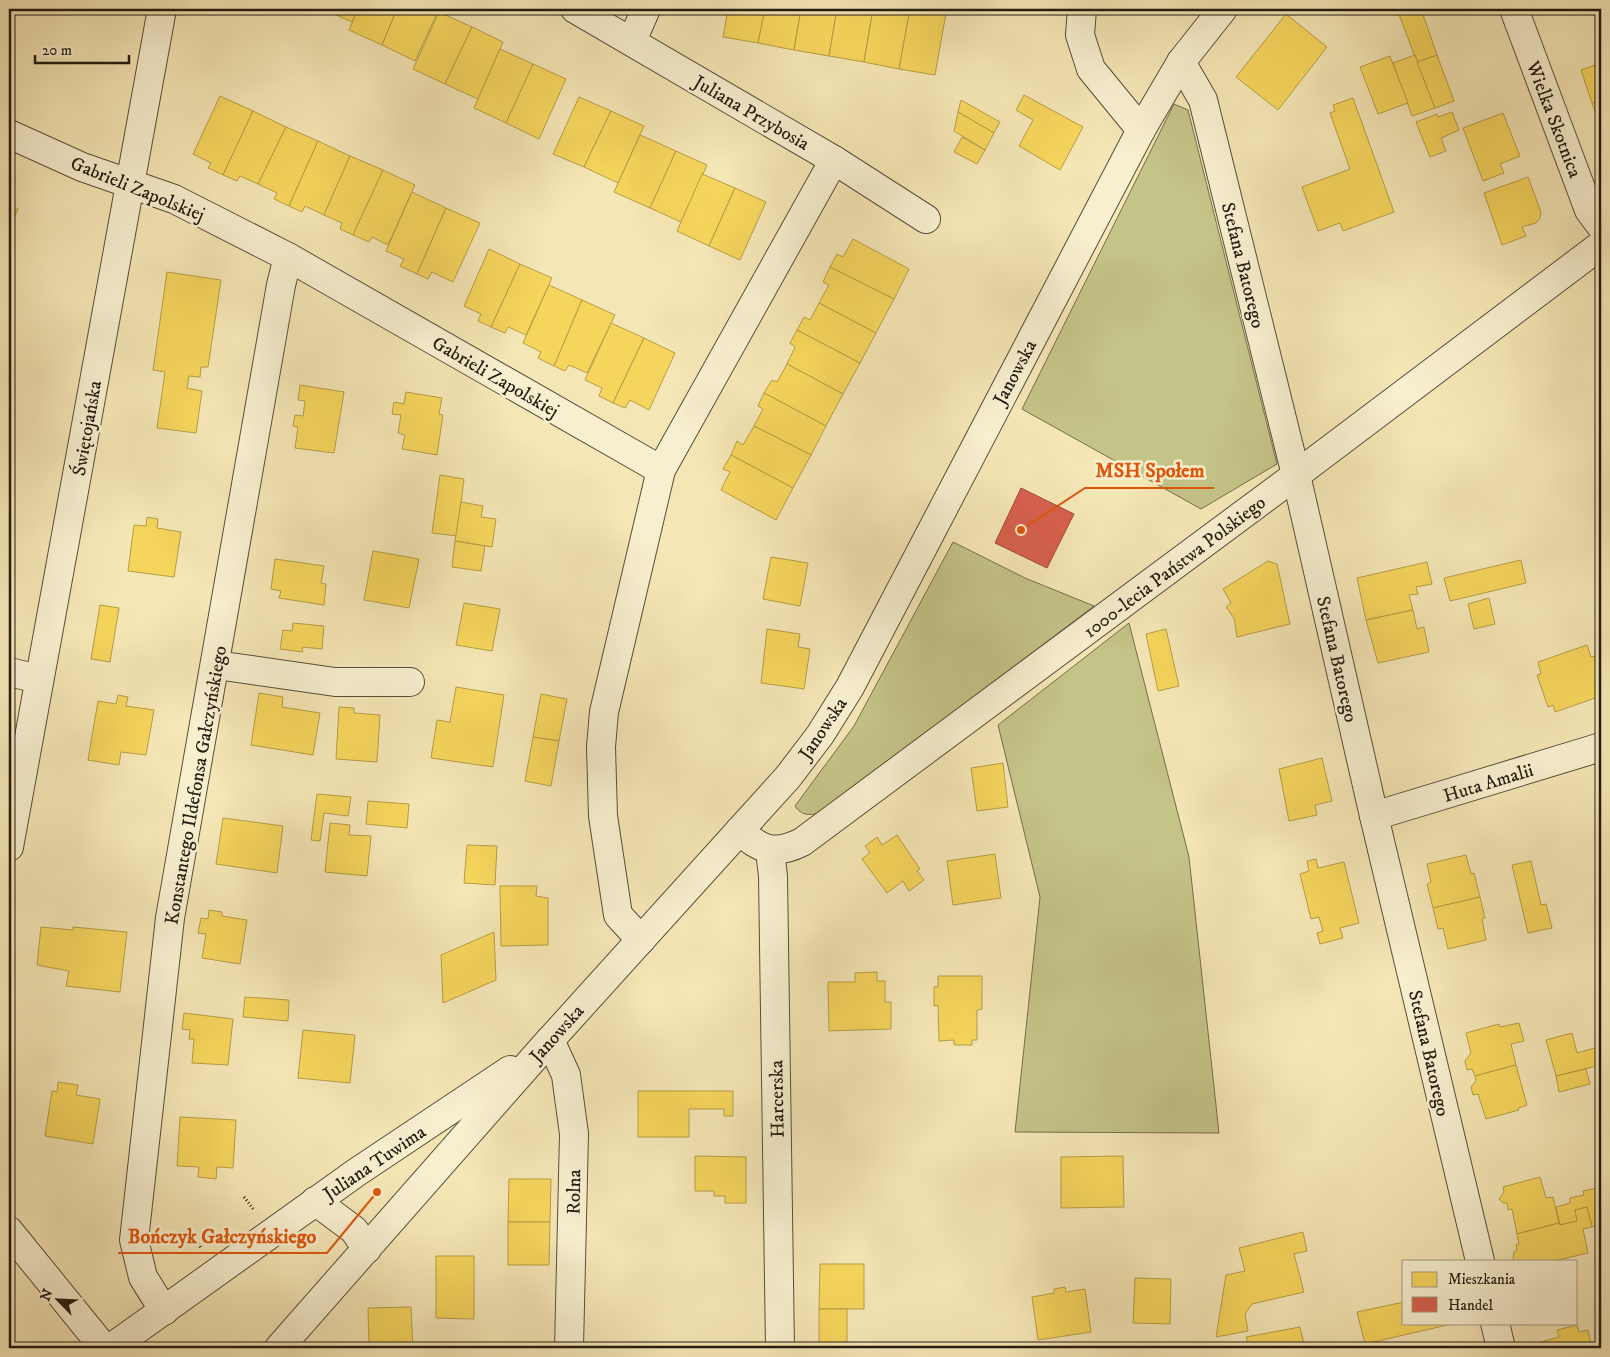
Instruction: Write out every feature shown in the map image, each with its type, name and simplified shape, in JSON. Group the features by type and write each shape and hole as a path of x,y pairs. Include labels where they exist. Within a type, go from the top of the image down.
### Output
{"street":[{"name":"Świętojańska","path":"9,847 162,9"},
{"name":"Juliana Przybosia","path":"574,9 834,160 926,219"},
{"path":"632,41 646,9"},
{"path":"1082,9 1080,35 1091,69 1141,130"},
{"name":"Janowska","path":"291,1344 368,1249 546,1044 793,770 820,735 850,687 1141,130 1181,62 1223,9"},
{"name":"Wielka Skotnica","path":"1514,9 1589,210 1601,226"},
{"name":"Stefana Batorego","path":"1181,62 1203,100 1296,475 1374,816 1480,1260"},
{"name":"Gabrieli Zapolskiej","path":"9,134 82,167 174,198 288,257 661,470"},
{"path":"641,940 618,915 603,816 601,746 604,712 661,470 834,160"},
{"name":"1000-lecia Państwa Polskiego","path":"770,850 787,849 802,842 1296,475 1601,245"},
{"name":"Konstantego Ildefonsa Gałczyńskiego","path":"164,1311 143,1276 134,1240 170,918 216,665 281,285 288,257"},
{"path":"216,665 335,682 410,682"},
{"path":"9,672 40,679"},
{"name":"Huta Amalii","path":"1374,816 1601,747"},
{"path":"738,831 754,844 770,850"},
{"name":"Harcerska","path":"770,850 773,876 780,1348"},
{"name":"Juliana Tuwima","path":"111,1348 316,1201 546,1044"},
{"name":"Rolna","path":"546,1044 566,1075 574,1134 569,1348"},
{"path":"316,1201 354,1230 368,1249"},
{"path":"9,1231 104,1348"},
{"path":"1495,1324 1501,1348"}],"path":[{"path":"190,1232 203,1250"}],"shaded area":[{"path":"1174,104 1188,110 1277,464 1201,509 1022,409"},
{"path":"953,542 1025,578 1094,606 821,812 810,814 800,812 795,806 854,726"},
{"path":"1129,623 1189,857 1219,1133 1015,1132 1040,897 998,725"}],"building: Mieszkania":[{"path":"323,9 358,9 352,22"},
{"path":"358,9 397,9 382,45 349,30"},
{"path":"397,9 439,9 415,61 382,45"},
{"path":"728,9 765,9 758,43 723,37"},
{"path":"765,9 801,9 794,50 758,43"},
{"path":"801,9 837,9 829,56 794,50"},
{"path":"837,9 873,9 864,62 829,56"},
{"path":"873,9 910,9 899,69 864,62"},
{"path":"910,9 927,9 946,13 935,75 899,69"},
{"path":"1348,9 1360,9 1354,15"},
{"path":"1397,9 1421,9 1437,55 1417,62"},
{"path":"1558,9 1572,9 1559,12"},
{"path":"439,12 472,27 445,84 413,69"},
{"path":"1286,14 1327,47 1278,110 1236,77"},
{"path":"472,27 503,42 478,99 445,84"},
{"path":"500,49 533,64 506,123 474,108"},
{"path":"1415,55 1435,108 1412,116 1393,63"},
{"path":"1437,55 1454,101 1435,108 1417,62"},
{"path":"1390,56 1408,103 1378,114 1360,67"},
{"path":"1601,63 1601,99 1592,103 1581,70"},
{"path":"533,64 566,79 539,139 506,123"},
{"path":"1024,95 1083,127 1060,170 1019,146 1033,120 1016,110"},
{"path":"220,96 253,111 223,175 208,168 211,163 193,154"},
{"path":"579,97 611,111 584,167 553,154"},
{"path":"1353,98 1394,212 1343,231 1340,223 1318,231 1302,187 1350,169 1330,113 1335,111 1333,105"},
{"path":"1601,99 1601,129 1592,103"},
{"path":"961,100 1000,122 994,133 958,112"},
{"path":"253,111 286,127 258,184 240,176 237,181 223,175"},
{"path":"611,111 644,126 618,183 584,167"},
{"path":"958,112 994,133 985,150 954,131"},
{"path":"1452,112 1459,130 1441,138 1446,151 1430,157 1416,122 1437,114 1438,117"},
{"path":"1503,113 1520,156 1500,164 1504,173 1483,181 1463,128"},
{"path":"286,127 318,141 289,206 274,199 277,193 258,184"},
{"path":"640,135 676,151 650,208 614,192"},
{"path":"962,137 985,150 977,164 954,152"},
{"path":"318,141 350,156 324,215 305,206 302,212 289,206"},
{"path":"676,151 707,165 681,222 650,208"},
{"path":"350,156 383,170 353,235 340,229 342,223 324,215"},
{"path":"383,170 415,185 388,245 372,237 369,242 353,235"},
{"path":"702,174 735,188 709,246 677,231"},
{"path":"1528,177 1541,212 1540,218 1536,223 1522,227 1526,236 1502,245 1484,193"},
{"path":"735,188 766,202 740,260 709,246"},
{"path":"412,192 446,208 417,274 400,266 404,259 386,251"},
{"path":"9,204 18,209 9,230"},
{"path":"446,208 480,223 453,282 432,272 428,279 417,274"},
{"path":"853,239 909,269 894,299 830,267 837,254 843,257"},
{"path":"489,249 520,264 491,327 478,321 481,314 464,306"},
{"path":"520,264 552,278 526,335 508,327 505,333 491,327"},
{"path":"830,267 894,299 876,333 819,303 829,285 823,282"},
{"path":"167,272 221,280 208,367 201,367 200,377 189,376 187,388 202,391 196,433 157,428 165,372 153,370"},
{"path":"549,285 582,300 554,366 538,358 541,352 523,343"},
{"path":"582,300 615,315 587,373 569,365 565,371 554,366"},
{"path":"819,303 876,333 860,363 797,330 804,317 810,320"},
{"path":"611,323 644,338 613,403 599,396 602,388 585,380"},
{"path":"797,330 860,363 843,394 787,364 795,347 790,343"},
{"path":"644,338 675,353 649,410 630,400 625,408 613,403"},
{"path":"787,364 843,394 826,426 764,393 772,380 777,382"},
{"path":"300,385 344,392 334,453 295,448 298,427 293,426 295,415 303,416 305,401 298,400"},
{"path":"406,392 442,398 439,414 443,415 437,455 402,449 405,435 398,433 401,415 392,414 394,402 404,404"},
{"path":"764,393 826,426 811,455 754,426 763,409 758,406"},
{"path":"754,426 811,455 793,488 731,455 737,441 743,445"},
{"path":"731,455 793,488 776,520 721,490 730,472 723,469"},
{"path":"440,475 464,479 457,536 432,533"},
{"path":"461,502 483,506 481,517 496,519 492,547 455,541"},
{"path":"147,517 158,519 157,528 181,532 174,577 128,571 134,525 146,526"},
{"path":"455,541 485,546 481,571 452,567"},
{"path":"373,551 419,559 409,608 364,600"},
{"path":"771,557 808,563 800,606 763,599"},
{"path":"275,559 324,566 321,583 326,584 324,605 279,598 281,591 271,589"},
{"path":"1521,560 1526,583 1450,601 1444,578"},
{"path":"1268,561 1277,564 1290,624 1237,637 1234,618 1226,607 1231,603 1223,589"},
{"path":"1427,562 1432,584 1416,587 1418,594 1409,595 1413,610 1366,620 1357,578"},
{"path":"1489,598 1495,624 1474,629 1468,604"},
{"path":"464,603 500,609 492,651 456,645"},
{"path":"100,605 119,608 110,662 91,659"},
{"path":"1413,610 1417,629 1424,627 1429,652 1378,663 1366,620"},
{"path":"293,623 324,626 322,649 303,647 302,652 280,649 283,630 292,631"},
{"path":"767,629 800,634 798,647 810,649 804,689 761,683"},
{"path":"1166,629 1179,686 1158,691 1146,634"},
{"path":"1587,645 1591,657 1596,656 1601,671 1601,696 1555,712 1553,705 1548,707 1537,675 1541,674 1538,662"},
{"path":"456,687 504,695 493,767 431,758 437,720 450,722"},
{"path":"259,693 283,697 282,707 320,713 313,755 251,745"},
{"path":"541,694 567,699 559,741 533,737"},
{"path":"118,695 128,697 126,706 154,710 146,755 121,752 119,765 88,760 98,701 116,704"},
{"path":"339,707 354,708 354,713 380,715 377,762 336,759"},
{"path":"533,737 559,741 551,786 525,781"},
{"path":"1322,758 1332,801 1315,805 1317,815 1289,821 1279,769"},
{"path":"1003,763 1008,807 977,811 971,768"},
{"path":"317,794 351,797 348,816 324,813 320,841 311,840"},
{"path":"368,801 409,804 407,828 366,824"},
{"path":"223,818 283,826 277,873 216,864"},
{"path":"330,823 350,825 349,835 371,836 367,876 325,872"},
{"path":"897,835 920,869 917,871 924,880 909,891 903,881 887,893 862,859 870,853 865,846 877,837 882,845"},
{"path":"467,845 497,846 495,885 464,883"},
{"path":"995,854 1001,898 953,905 947,861"},
{"path":"1466,855 1471,874 1474,873 1480,897 1433,908 1427,884 1431,882 1427,864"},
{"path":"1316,859 1318,868 1344,862 1359,923 1340,928 1343,938 1320,944 1317,933 1323,931 1319,917 1311,919 1300,874 1309,871 1307,861"},
{"path":"1531,861 1541,905 1546,904 1552,928 1528,933 1512,865"},
{"path":"500,886 537,886 536,896 548,898 548,945 501,946"},
{"path":"1480,897 1485,918 1482,919 1486,940 1448,949 1443,928 1438,929 1433,908"},
{"path":"209,910 222,912 222,916 247,920 240,964 202,958 206,934 198,933 201,918 208,919"},
{"path":"41,927 73,930 73,927 127,932 120,992 66,986 69,971 37,965"},
{"path":"494,932 496,980 443,1003 441,955"},
{"path":"877,972 877,981 885,981 885,1002 891,1002 891,1029 829,1031 828,982 855,982 855,973"},
{"path":"938,976 982,976 982,1009 977,1010 977,1040 972,1040 972,1045 954,1045 954,1040 939,1041 938,1005 934,1006 934,987 938,987"},
{"path":"245,997 289,1000 288,1021 243,1017"},
{"path":"184,1013 233,1019 228,1065 192,1063 194,1039 189,1039 190,1030 182,1029"},
{"path":"1519,1023 1524,1041 1511,1044 1516,1065 1475,1076 1472,1069 1467,1070 1465,1061 1471,1053 1466,1033 1499,1024 1500,1027"},
{"path":"303,1030 355,1035 350,1083 298,1078"},
{"path":"1572,1033 1577,1053 1598,1047 1601,1065 1556,1076 1546,1040"},
{"path":"1516,1065 1527,1105 1518,1108 1519,1110 1486,1119 1478,1094 1473,1095 1471,1087 1476,1081 1475,1076"},
{"path":"1586,1069 1590,1084 1559,1092 1556,1076"},
{"path":"58,1082 78,1085 76,1095 100,1099 93,1144 45,1136 52,1091 57,1092"},
{"path":"638,1091 733,1091 733,1116 724,1116 724,1109 689,1109 689,1137 638,1137"},
{"path":"180,1117 236,1120 233,1168 217,1167 216,1179 198,1177 199,1167 177,1166"},
{"path":"695,1156 746,1157 746,1203 725,1203 725,1196 714,1196 714,1191 695,1191"},
{"path":"1123,1156 1124,1207 1061,1208 1061,1157"},
{"path":"1540,1177 1546,1198 1553,1197 1559,1223 1517,1234 1512,1209 1508,1210 1507,1203 1503,1203 1499,1199 1504,1192 1503,1187"},
{"path":"509,1179 551,1179 550,1222 508,1222"},
{"path":"1601,1187 1601,1225 1592,1227 1587,1207 1575,1210 1577,1221 1560,1225 1556,1207 1570,1203 1570,1198 1584,1195 1583,1191"},
{"path":"1587,1207 1592,1227 1583,1229 1588,1253 1558,1260 1513,1259 1514,1252 1517,1250 1516,1245 1519,1244 1517,1234 1559,1223 1560,1225 1577,1221 1575,1210"},
{"path":"508,1222 550,1222 549,1265 508,1265"},
{"path":"1303,1232 1307,1251 1294,1254 1304,1292 1252,1304 1245,1314 1248,1331 1216,1337 1226,1275 1245,1271 1239,1248"},
{"path":"436,1256 474,1256 474,1319 436,1318"},
{"path":"820,1264 864,1264 864,1309 819,1309"},
{"path":"1135,1278 1171,1279 1170,1324 1133,1323"},
{"path":"1065,1287 1066,1292 1085,1289 1091,1332 1038,1340 1032,1297 1054,1293 1054,1289"},
{"path":"1402,1302 1402,1324 1452,1324 1365,1344 1357,1312"},
{"path":"411,1307 413,1348 361,1348 369,1347 368,1308"},
{"path":"819,1309 847,1309 847,1348 819,1348"},
{"path":"1577,1325 1579,1332 1588,1330 1592,1348 1542,1348 1541,1342 1559,1337 1557,1330"},
{"path":"1300,1327 1305,1348 1249,1348 1246,1337"}],"building: Handel":[{"path":"1021,488 1074,514 1047,568 995,543"}],"place":[{"name":"MSH Społem","path":"1021,530"},
{"name":"Bończyk Gałczyńskiego","path":"377,1192"}]}
